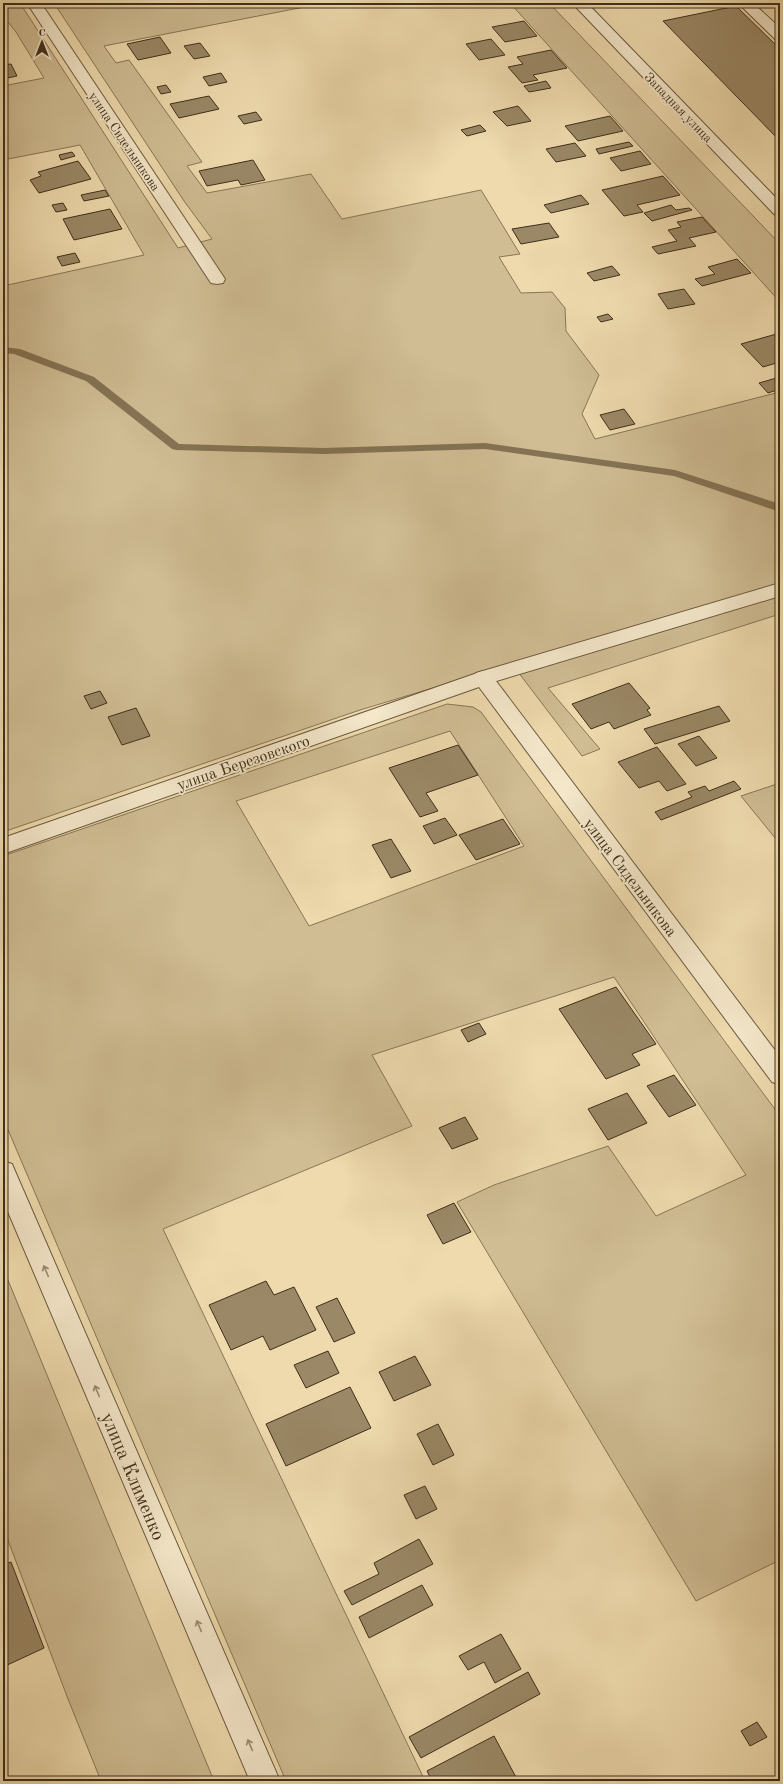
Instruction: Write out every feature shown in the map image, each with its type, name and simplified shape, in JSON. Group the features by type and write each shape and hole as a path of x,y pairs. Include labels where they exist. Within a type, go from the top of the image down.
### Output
{"street":[{"name":"улица Сидельникова","path":"34,3 217,278"},
{"name":"Западная улица","path":"579,3 780,211"},
{"path":"745,3 780,36"},
{"name":"улица Березовского","path":"3,846 483,678 780,589"},
{"name":"улица Сидельникова","path":"483,678 780,1075"},
{"name":"улица Клименко","path":"3,1171 265,1781"}],"shaded area":[{"path":"3,3 20,3 178,248 212,239 184,201 54,3 325,3 104,46 116,63 129,60 202,162 187,166 207,193 311,174 342,219 481,190 520,254 499,257 521,293 552,292 565,308 566,331 599,375 582,414 595,439 780,392 780,614 548,688 600,749 582,756 512,664 360,710 3,832 3,286 144,255 80,145 3,160 3,86 44,78 16,32 3,16"},
{"path":"510,3 549,3 780,244 780,302"},
{"path":"447,704 473,707 481,712 780,1116 780,1560 696,1601 457,1202 494,1185 608,1146 656,1216 746,1175 614,977 372,1055 412,1126 163,1229 425,1781 286,1781 3,1118 3,856","holes":["450,731 524,846 309,926 236,801"]},
{"path":"780,783 780,844 741,796"},
{"path":"3,1268 214,1781 101,1781 68,1699 3,1527"}],"building":[{"path":"736,6 780,49 780,141 663,21"},
{"path":"524,21 537,36 505,42 492,27"},
{"path":"160,37 171,53 138,60 127,44"},
{"path":"491,39 505,55 479,60 466,44"},
{"path":"200,43 210,56 194,59 184,46"},
{"path":"551,50 567,68 533,75 538,80 522,83 508,67 523,64 517,57"},
{"path":"11,64 17,76 3,79 3,65"},
{"path":"221,73 227,82 209,86 203,77"},
{"path":"546,81 551,88 529,92 524,86"},
{"path":"166,85 171,92 161,94 157,87"},
{"path":"209,96 219,109 179,118 170,104"},
{"path":"518,106 531,121 507,126 493,112"},
{"path":"256,112 262,120 244,124 238,116"},
{"path":"610,116 623,131 578,141 565,126"},
{"path":"480,125 486,131 467,136 461,130"},
{"path":"629,142 633,146 599,154 596,149"},
{"path":"575,143 586,156 556,162 546,149"},
{"path":"640,151 651,164 621,171 610,158"},
{"path":"72,152 75,156 61,160 59,155"},
{"path":"253,160 265,180 241,185 238,180 207,186 199,171"},
{"path":"78,161 91,179 39,193 30,180 41,176 38,172"},
{"path":"663,176 680,195 637,205 643,212 624,216 602,190"},
{"path":"105,190 109,196 84,201 81,195"},
{"path":"581,195 589,204 551,213 544,205"},
{"path":"63,203 67,210 56,212 52,205"},
{"path":"671,205 676,210 689,208 692,210 652,221 644,213"},
{"path":"110,209 122,229 74,240 63,219"},
{"path":"702,217 716,232 689,238 696,246 658,254 652,247 677,241 668,230 681,227 677,222"},
{"path":"549,223 559,237 521,244 512,229"},
{"path":"75,253 80,262 62,266 57,257"},
{"path":"737,259 751,273 702,286 695,279 715,274 708,267"},
{"path":"612,266 620,275 594,281 587,273"},
{"path":"684,289 695,304 668,309 658,294"},
{"path":"608,314 613,319 601,322 597,317"},
{"path":"780,333 780,362 763,367 741,344"},
{"path":"780,377 780,389 768,393 759,383"},
{"path":"624,409 635,424 610,430 600,415"},
{"path":"629,683 650,708 647,710 651,715 614,729 609,722 591,729 572,704"},
{"path":"100,691 107,703 91,709 84,696"},
{"path":"719,706 730,721 655,744 644,729"},
{"path":"136,708 150,736 122,745 108,717"},
{"path":"699,736 717,758 696,766 678,744"},
{"path":"458,745 478,775 426,793 438,811 420,817 389,768"},
{"path":"657,747 686,784 667,791 659,781 639,788 618,762"},
{"path":"734,781 741,789 661,820 655,812 692,797 688,792 705,786 709,791"},
{"path":"445,818 457,835 434,844 423,826"},
{"path":"503,819 520,844 476,860 459,835"},
{"path":"391,839 411,871 391,878 372,845"},
{"path":"616,987 656,1044 632,1054 640,1065 606,1079 559,1009"},
{"path":"479,1023 486,1034 468,1042 461,1030"},
{"path":"674,1075 696,1105 669,1117 647,1086"},
{"path":"627,1093 647,1123 608,1140 588,1109"},
{"path":"465,1117 478,1139 452,1149 439,1128"},
{"path":"454,1203 471,1232 443,1244 427,1215"},
{"path":"266,1281 274,1295 294,1287 316,1330 270,1350 263,1336 231,1350 209,1305"},
{"path":"337,1298 355,1333 334,1342 316,1307"},
{"path":"328,1351 339,1373 306,1388 294,1365"},
{"path":"415,1356 431,1385 394,1401 379,1372"},
{"path":"350,1387 371,1428 286,1466 266,1424"},
{"path":"438,1424 454,1455 433,1465 417,1434"},
{"path":"425,1486 437,1509 416,1519 404,1495"},
{"path":"419,1539 433,1564 352,1605 344,1591 379,1574 374,1563"},
{"path":"11,1562 44,1648 3,1667 3,1565"},
{"path":"422,1585 433,1605 369,1638 359,1617"},
{"path":"501,1634 521,1669 495,1683 484,1662 468,1670 459,1656"},
{"path":"528,1672 540,1694 421,1758 409,1737"},
{"path":"757,1722 767,1737 750,1746 741,1731"},
{"path":"494,1736 518,1781 432,1781 427,1771"}],"waterway":[{"path":"3,350 16,351 90,379 176,447 323,451 485,446 675,473 780,508"}]}
